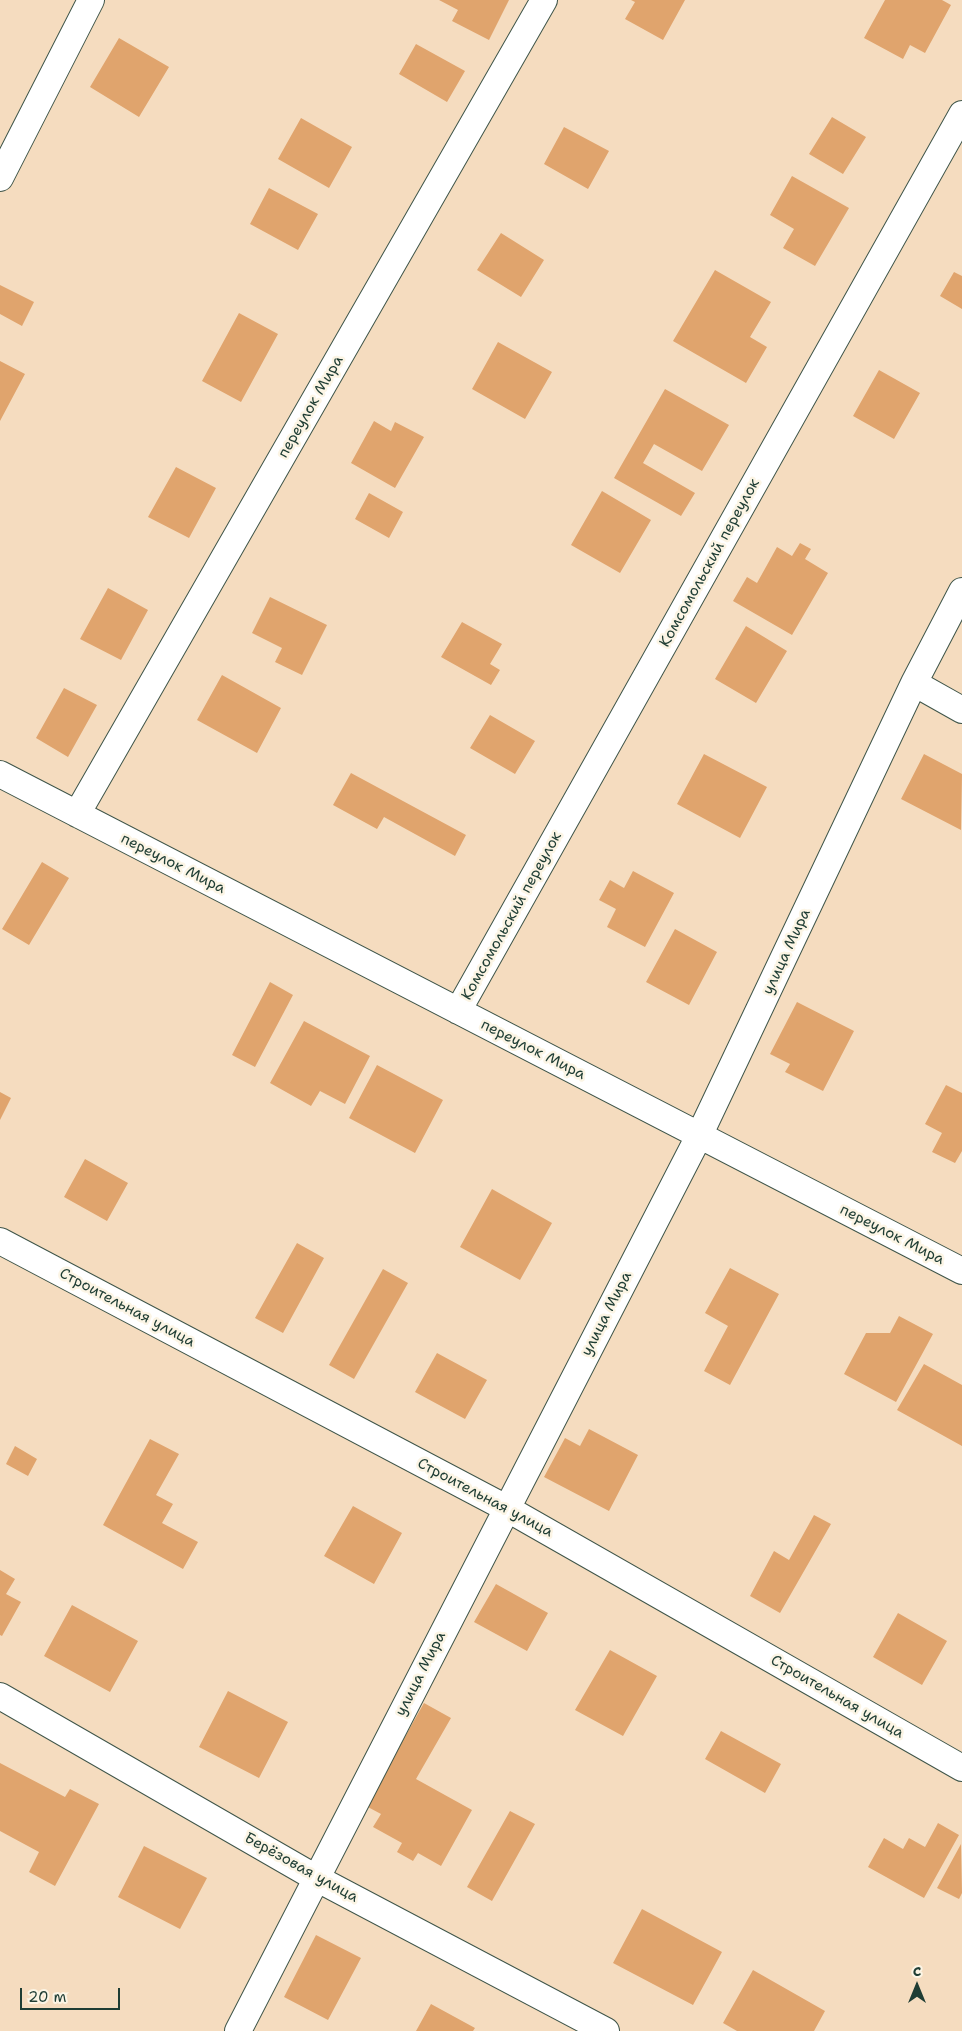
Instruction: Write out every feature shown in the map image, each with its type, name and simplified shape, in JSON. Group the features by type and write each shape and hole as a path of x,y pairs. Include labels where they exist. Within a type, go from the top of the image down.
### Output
{"street":[{"path":"0,178 92,0"},
{"name":"переулок Мира","path":"77,814 544,0"},
{"name":"Комсомольский переулок","path":"458,1011 962,114"},
{"name":"улица Мира","path":"238,2031 699,1136 914,683 962,591"},
{"path":"914,683 962,710"},
{"name":"переулок Мира","path":"0,774 962,1271"},
{"name":"Строительная улица","path":"0,1241 506,1508 962,1768"},
{"name":"Берёзовая улица","path":"0,1696 316,1878 606,2031"}],"building":[{"path":"439,0 509,0 489,40 452,21 458,10"},
{"path":"631,0 685,0 663,40 625,19 635,2"},
{"path":"885,0 942,0 951,5 925,53 910,45 903,59 864,38"},
{"path":"119,38 169,67 139,117 90,87"},
{"path":"416,44 465,71 447,102 399,74"},
{"path":"832,117 866,137 843,174 809,154"},
{"path":"301,118 352,147 329,188 278,159"},
{"path":"564,127 609,151 588,189 544,164"},
{"path":"792,176 849,208 815,266 783,248 794,229 770,215"},
{"path":"269,188 318,214 298,250 250,224"},
{"path":"501,233 544,260 521,297 477,270"},
{"path":"715,270 771,302 750,337 767,347 746,383 673,341"},
{"path":"954,272 962,276 962,309 940,296"},
{"path":"0,285 34,302 22,326 0,314"},
{"path":"239,313 278,334 241,402 202,381"},
{"path":"498,342 552,372 525,419 472,389"},
{"path":"0,361 25,374 0,421"},
{"path":"879,370 920,393 894,439 853,416"},
{"path":"665,389 729,425 702,471 654,444 643,463 695,493 681,516 614,478"},
{"path":"374,421 391,431 395,422 424,437 395,488 351,463"},
{"path":"176,467 216,488 189,538 148,517"},
{"path":"602,491 651,520 620,573 571,545"},
{"path":"369,493 403,512 389,538 355,519"},
{"path":"800,543 811,549 805,559 828,573 792,635 733,601 747,577 757,583 777,547 792,556"},
{"path":"108,588 148,610 121,660 80,639"},
{"path":"270,597 327,625 302,675 275,662 282,648 252,633"},
{"path":"462,622 502,644 490,664 500,670 491,685 441,657"},
{"path":"746,626 787,651 756,703 715,679"},
{"path":"222,675 281,708 257,753 197,720"},
{"path":"64,688 97,705 68,757 36,738"},
{"path":"490,715 535,741 515,774 470,748"},
{"path":"704,754 767,787 740,838 677,804"},
{"path":"924,754 962,774 961,830 901,799"},
{"path":"351,773 466,835 455,856 384,817 377,829 333,805"},
{"path":"42,862 69,878 29,945 2,929"},
{"path":"633,871 674,893 645,947 607,927 616,909 599,900 610,880 624,888"},
{"path":"675,929 717,952 689,1005 646,982"},
{"path":"270,982 293,995 255,1067 232,1055"},
{"path":"797,1002 854,1031 823,1091 785,1072 790,1064 770,1054"},
{"path":"304,1021 370,1056 345,1104 320,1091 311,1106 270,1083"},
{"path":"377,1065 443,1100 415,1153 349,1118"},
{"path":"946,1085 962,1093 962,1151 955,1163 932,1152 942,1133 925,1124"},
{"path":"0,1092 11,1098 0,1120"},
{"path":"85,1159 128,1183 107,1221 64,1197"},
{"path":"492,1189 552,1223 520,1280 460,1247"},
{"path":"297,1243 324,1258 283,1333 255,1318"},
{"path":"730,1268 779,1294 730,1385 704,1371 728,1326 705,1313"},
{"path":"383,1269 408,1283 354,1379 329,1365"},
{"path":"899,1316 933,1334 896,1402 844,1374 866,1333 890,1333"},
{"path":"437,1353 487,1380 465,1419 415,1392"},
{"path":"924,1364 962,1385 962,1446 897,1410"},
{"path":"589,1429 638,1455 609,1511 544,1477 565,1438 580,1446"},
{"path":"150,1439 179,1454 156,1495 173,1504 162,1523 198,1542 183,1569 103,1525"},
{"path":"15,1446 37,1459 28,1476 6,1464"},
{"path":"353,1506 402,1533 374,1584 324,1556"},
{"path":"814,1515 831,1524 780,1613 750,1596 774,1551 789,1560"},
{"path":"0,1570 15,1579 6,1594 21,1602 2,1636 0,1635"},
{"path":"496,1584 548,1613 527,1651 474,1622"},
{"path":"72,1605 138,1641 110,1692 44,1656"},
{"path":"898,1613 947,1641 922,1685 873,1657"},
{"path":"610,1650 657,1676 623,1736 575,1710"},
{"path":"228,1691 288,1722 259,1778 199,1747"},
{"path":"424,1703 451,1718 416,1779 472,1810 441,1866 418,1853 413,1861 397,1852 402,1843 373,1827 381,1814 366,1806"},
{"path":"721,1731 781,1764 765,1793 705,1759"},
{"path":"0,1763 65,1797 70,1789 99,1804 55,1886 29,1872 39,1852 0,1831"},
{"path":"510,1811 535,1824 492,1901 467,1887"},
{"path":"938,1823 959,1835 924,1898 868,1867 884,1838 903,1849 909,1838 925,1847"},
{"path":"961,1844 962,1893 959,1899 937,1888"},
{"path":"144,1846 207,1878 180,1929 118,1897"},
{"path":"642,1909 722,1952 693,2005 613,1963"},
{"path":"316,1935 361,1958 328,2020 284,1997"},
{"path":"753,1970 825,2011 814,2031 737,2031 723,2023"},
{"path":"431,2004 475,2028 473,2031 416,2031"}]}
